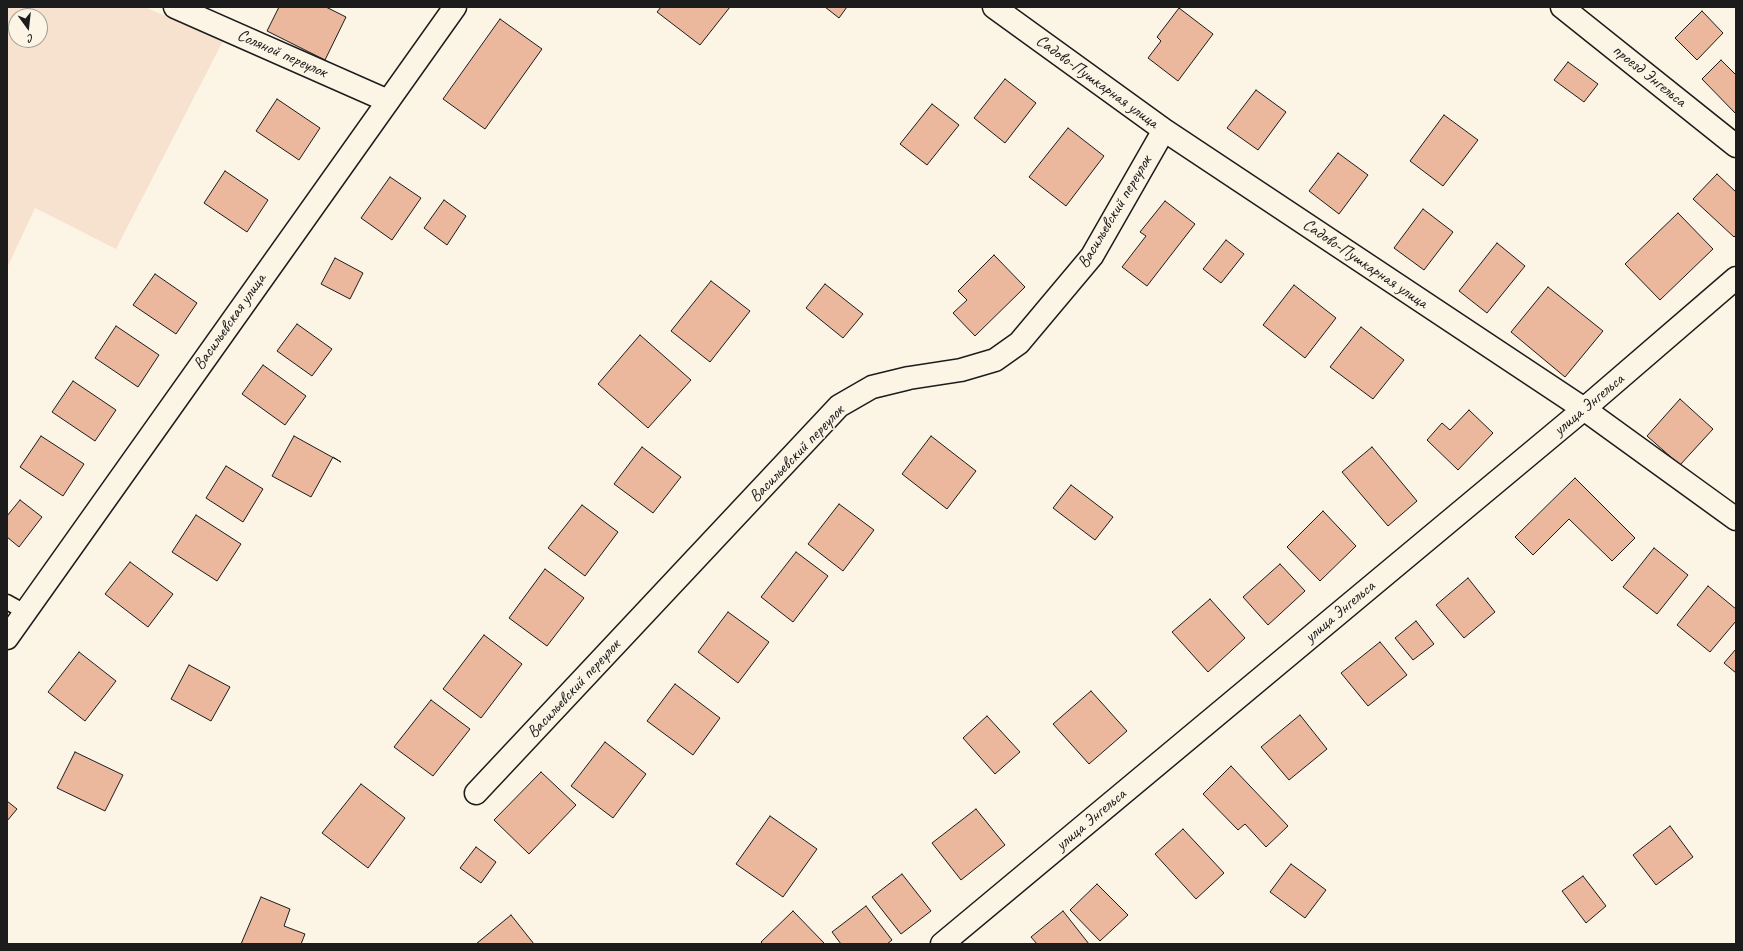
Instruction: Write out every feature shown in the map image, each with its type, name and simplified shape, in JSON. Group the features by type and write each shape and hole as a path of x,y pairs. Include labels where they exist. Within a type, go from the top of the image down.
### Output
{"street":[{"name":"Соляной переулок","path":"176,7 388,101"},
{"name":"Васильевская улица","path":"7,638 16,607 388,101 455,7"},
{"name":"Садово-Пушкарная улица","path":"994,7 1164,130 1584,409 1736,519"},
{"name":"проезд Энгельса","path":"1562,7 1736,146"},
{"name":"Васильевский переулок","path":"476,793 839,406 872,387 909,378 961,370 995,360 1019,343 1092,256 1164,130"},
{"name":"улица Энгельса","path":"942,944 1584,409 1736,278"}],"shaded area":[{"path":"7,7 145,7 223,41 116,249 35,208 7,268"}],"building":[{"path":"279,7 326,7 346,17 325,60 267,31"},
{"path":"661,7 730,7 700,45 657,12"},
{"path":"825,7 847,7 839,18"},
{"path":"1179,8 1213,34 1178,81 1148,58 1161,41 1157,37"},
{"path":"1702,11 1723,33 1697,60 1675,38"},
{"path":"500,19 542,49 485,129 443,99"},
{"path":"1721,60 1736,75 1736,114 1702,79"},
{"path":"1568,62 1598,84 1584,102 1554,80"},
{"path":"1005,79 1036,103 1005,143 974,118"},
{"path":"1256,90 1286,112 1258,150 1227,128"},
{"path":"277,99 320,128 299,160 256,131"},
{"path":"932,104 959,125 927,165 900,144"},
{"path":"1444,115 1478,140 1443,186 1410,161"},
{"path":"1068,128 1104,156 1066,206 1029,177"},
{"path":"1338,153 1368,175 1339,214 1309,191"},
{"path":"225,171 268,200 247,232 204,203"},
{"path":"1717,174 1736,192 1736,235 1734,237 1693,199"},
{"path":"390,177 421,198 392,240 361,218"},
{"path":"444,200 466,216 447,245 424,228"},
{"path":"1165,201 1195,224 1147,286 1122,267 1146,236 1140,232"},
{"path":"1423,209 1453,232 1424,270 1394,248"},
{"path":"1678,213 1713,249 1660,300 1625,264"},
{"path":"1226,240 1244,254 1221,283 1203,269"},
{"path":"1497,243 1525,266 1487,313 1459,291"},
{"path":"994,255 1025,287 975,336 953,313 967,300 958,291"},
{"path":"335,258 363,273 350,299 321,284"},
{"path":"155,274 197,303 176,334 133,305"},
{"path":"711,281 750,311 710,362 671,331"},
{"path":"825,284 863,314 843,338 806,308"},
{"path":"1294,285 1336,318 1305,358 1263,325"},
{"path":"1548,287 1603,331 1565,377 1511,332"},
{"path":"297,324 332,349 312,376 277,351"},
{"path":"116,326 159,355 138,387 95,358"},
{"path":"1361,327 1404,360 1373,399 1330,367"},
{"path":"640,335 691,380 648,428 598,384"},
{"path":"263,365 306,396 285,425 242,394"},
{"path":"73,381 116,410 95,441 52,412"},
{"path":"1680,399 1713,429 1680,465 1647,436"},
{"path":"1469,410 1493,433 1458,470 1427,440 1442,423 1450,430"},
{"path":"41,436 84,464 63,496 20,467"},
{"path":"294,436 333,457 311,497 272,476"},
{"path":"931,436 976,471 947,509 902,474"},
{"path":"642,447 681,477 653,513 614,484"},
{"path":"1372,447 1417,501 1388,526 1342,472"},
{"path":"226,466 263,489 243,522 206,498"},
{"path":"1575,478 1635,538 1612,561 1569,519 1533,555 1515,537"},
{"path":"1071,485 1113,517 1095,540 1053,508"},
{"path":"20,500 42,517 19,547 7,537 7,516"},
{"path":"839,504 874,530 843,571 808,544"},
{"path":"582,505 618,532 585,576 548,548"},
{"path":"1323,511 1356,546 1320,581 1287,547"},
{"path":"196,515 241,544 217,581 172,552"},
{"path":"1654,548 1688,575 1657,614 1623,587"},
{"path":"796,552 828,576 793,622 761,597"},
{"path":"130,562 173,594 148,627 105,594"},
{"path":"1280,564 1305,591 1268,625 1243,597"},
{"path":"545,569 584,598 547,646 509,618"},
{"path":"1468,578 1495,612 1464,638 1436,605"},
{"path":"1708,586 1736,609 1736,621 1710,652 1677,625"},
{"path":"1210,599 1245,638 1208,672 1172,632"},
{"path":"728,612 769,642 738,683 698,652"},
{"path":"1416,621 1434,644 1413,660 1395,638"},
{"path":"484,635 522,664 481,718 443,689"},
{"path":"1380,642 1407,675 1368,706 1341,673"},
{"path":"1736,649 1736,673 1724,663"},
{"path":"79,652 116,681 85,721 48,692"},
{"path":"189,665 230,687 211,721 171,699"},
{"path":"675,684 720,718 693,755 647,721"},
{"path":"1091,691 1127,731 1089,764 1053,724"},
{"path":"431,700 470,729 433,776 394,747"},
{"path":"1300,715 1327,749 1289,780 1261,747"},
{"path":"987,716 1020,752 995,774 963,738"},
{"path":"605,742 646,774 613,818 571,786"},
{"path":"75,752 123,775 105,811 57,788"},
{"path":"1231,766 1288,826 1266,847 1245,824 1238,830 1203,794"},
{"path":"541,772 576,805 529,854 494,820"},
{"path":"361,784 405,818 368,868 322,833"},
{"path":"7,801 17,809 7,821"},
{"path":"976,809 1005,845 961,880 932,843"},
{"path":"770,816 817,849 783,897 736,864"},
{"path":"1670,826 1693,857 1656,885 1633,855"},
{"path":"1183,829 1224,873 1196,899 1155,854"},
{"path":"476,847 496,862 481,883 460,868"},
{"path":"1291,864 1326,890 1305,918 1270,892"},
{"path":"902,874 931,911 901,934 872,897"},
{"path":"1583,876 1606,906 1586,923 1562,891"},
{"path":"1097,884 1128,915 1100,941 1070,910"},
{"path":"261,897 290,909 284,926 305,934 301,944 241,944"},
{"path":"866,906 892,940 887,944 841,944 832,932"},
{"path":"793,911 824,943 763,944 761,942"},
{"path":"1063,911 1089,944 1037,944 1031,937"},
{"path":"511,915 534,944 476,944"}]}
